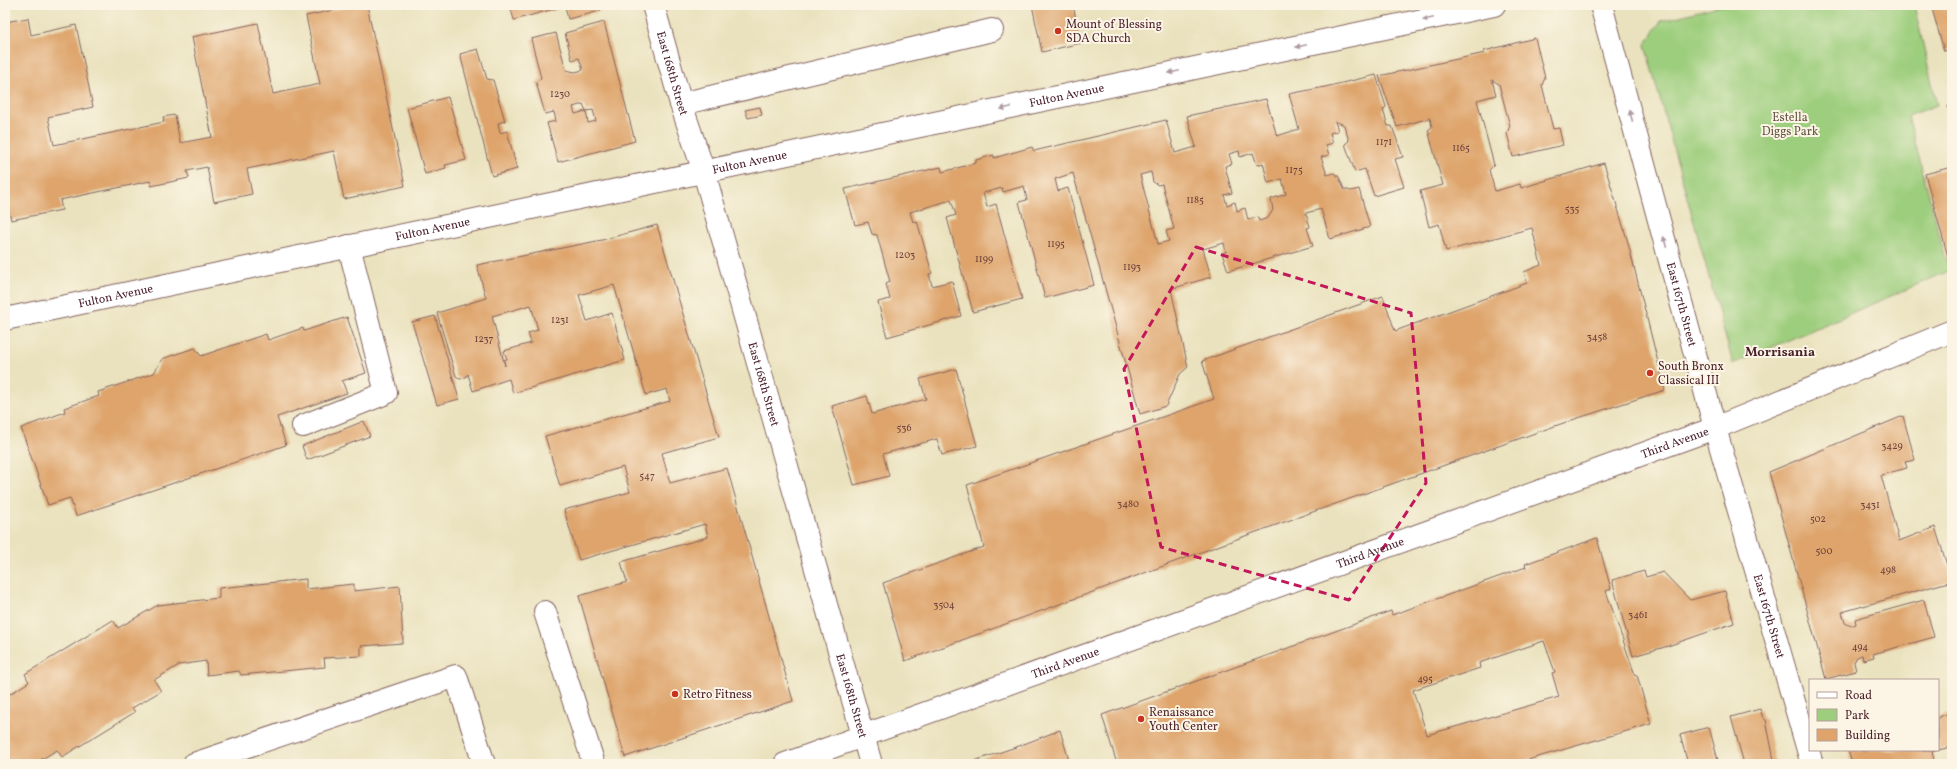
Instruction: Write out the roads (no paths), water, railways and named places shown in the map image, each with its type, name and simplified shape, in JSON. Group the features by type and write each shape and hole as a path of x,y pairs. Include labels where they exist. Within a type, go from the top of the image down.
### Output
{"street":[{"name":"East 168th Street","path":"653,5 681,104 704,172 871,764"},
{"name":"Fulton Avenue","path":"5,319 1494,5"},
{"name":"East 167th Street","path":"1600,5 1715,428 1812,764"},
{"path":"681,104 992,30"},
{"path":"303,426 386,393 349,246"},
{"name":"Third Avenue","path":"785,764 864,737 1715,428 1952,331"},
{"path":"545,612 594,764"},
{"path":"194,764 456,676 481,763"}],"place":[{"name":"Mount of Blessing SDA Church","path":"1058,31"},
{"name":"South Bronx Classical III","path":"1650,373"},
{"name":"Retro Fitness","path":"675,694"},
{"name":"Renaissance Youth Center","path":"1141,719"}],"district":[{"name":"Morrisania","path":"1780,351"}],"park label":[{"name":"Estella Diggs Park","path":"1790,124"}]}
